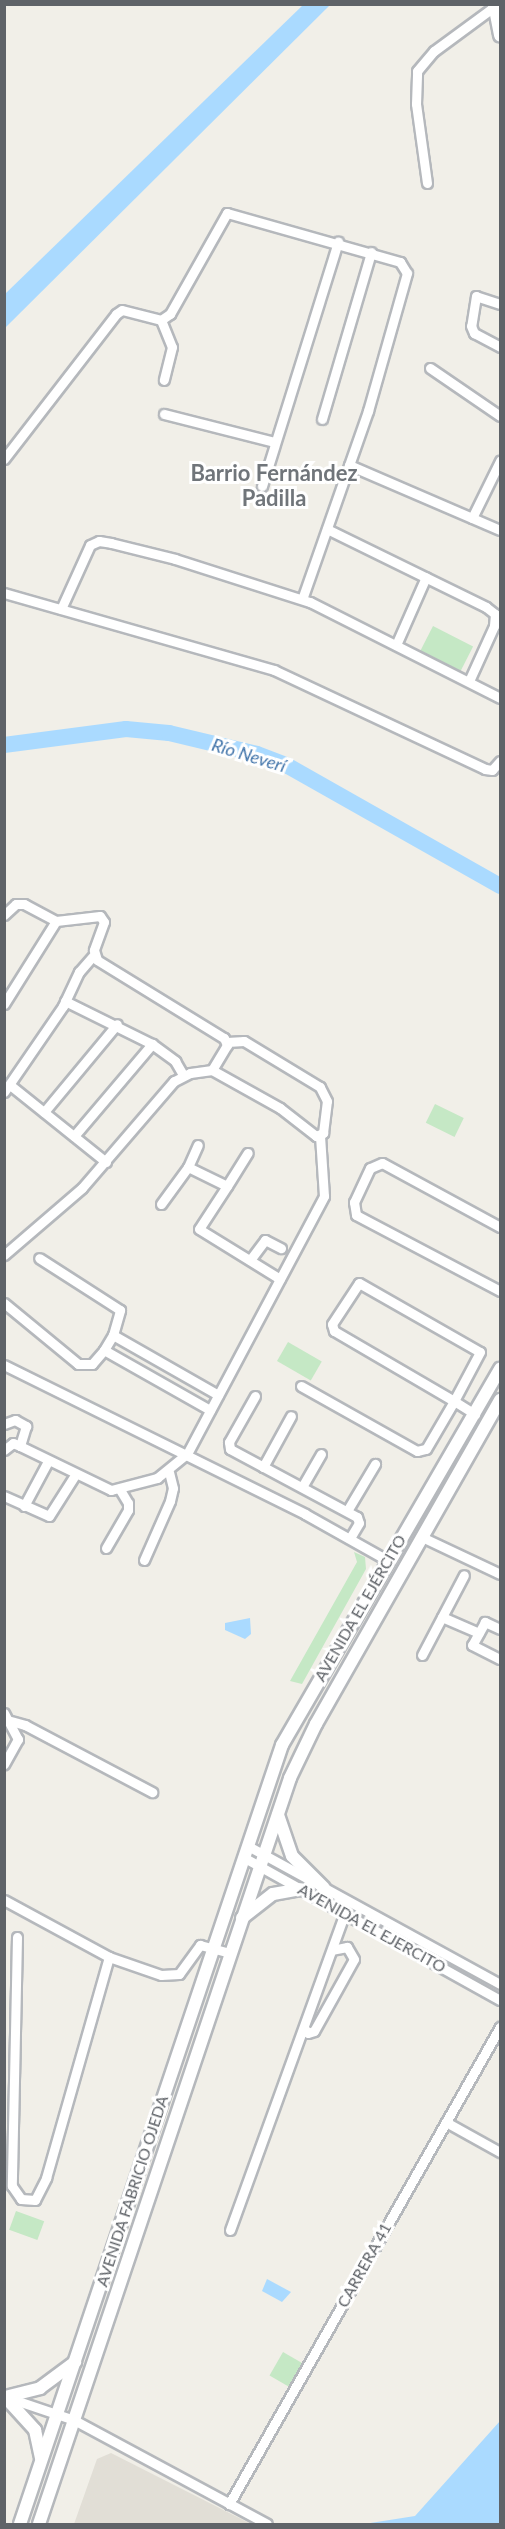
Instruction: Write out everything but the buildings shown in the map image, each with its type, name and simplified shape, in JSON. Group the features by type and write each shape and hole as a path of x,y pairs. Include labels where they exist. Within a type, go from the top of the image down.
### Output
{"street":[{"path":"427,183 416,104 417,71 434,51 494,6 501,35"},
{"path":"4,459 116,314 130,311 149,320 161,320 170,314 227,213 338,242 400,262 407,273 349,465 302,599"},
{"path":"262,486 338,242"},
{"path":"322,419 371,252"},
{"path":"501,304 476,296 471,326 474,333 501,347"},
{"path":"161,320 172,347 164,380"},
{"path":"430,368 501,416"},
{"path":"165,414 275,442"},
{"path":"472,518 501,461"},
{"path":"349,465 501,530"},
{"path":"327,529 495,615 494,626 469,681"},
{"path":"61,609 82,557 90,545 99,541 175,558 302,599 501,698"},
{"path":"396,645 426,578"},
{"path":"4,593 274,670 485,769 492,770 501,761"},
{"path":"4,915 16,904 24,904 56,921 101,917 94,954 79,972 65,1001 7,1088 44,1112 106,1162"},
{"path":"4,1004 56,921"},
{"path":"4,1450 13,1443 101,1487 119,1488 169,1472 187,1454 324,1196 320,1135 326,1123 323,1090 244,1041 227,1042 106,967 94,954"},
{"path":"65,1001 117,1024 152,1044 175,1061 183,1075"},
{"path":"44,1112 117,1024"},
{"path":"212,1070 227,1042"},
{"path":"74,1136 152,1044"},
{"path":"4,1255 106,1162 170,1085 183,1075 212,1070 320,1135"},
{"path":"161,1204 188,1167 198,1145"},
{"path":"248,1153 199,1229 280,1279"},
{"path":"501,1227 382,1163 370,1168 354,1202 356,1215 501,1291"},
{"path":"188,1167 226,1186"},
{"path":"250,1260 265,1240 281,1248"},
{"path":"4,1303 78,1364 92,1364 104,1350 114,1335 120,1310 39,1258"},
{"path":"301,1386 423,1452 454,1401 480,1352 363,1284 355,1285 332,1323 334,1331 454,1401 476,1414"},
{"path":"114,1335 218,1395"},
{"path":"104,1350 210,1410"},
{"path":"4,1365 148,1438 187,1454 350,1538 387,1560"},
{"name":"AVENIDA EL EJÉRCITO","path":"246,1852 291,1726 501,1369"},
{"path":"255,1396 228,1446 347,1511 359,1520 350,1538"},
{"name":"AVENIDA EL EJÉRCITO","path":"260,1859 316,1724 501,1400"},
{"path":"263,1467 291,1416"},
{"path":"4,1424 15,1420 26,1426 20,1446"},
{"path":"302,1487 321,1454"},
{"path":"24,1506 48,1461"},
{"path":"347,1511 375,1464"},
{"path":"144,1560 170,1501 173,1488 169,1472"},
{"path":"4,1496 44,1515 53,1514 75,1475"},
{"path":"106,1548 128,1510 128,1503 119,1488"},
{"path":"424,1538 501,1574"},
{"path":"422,1655 464,1575"},
{"path":"442,1617 479,1633"},
{"path":"501,1629 485,1622 472,1645 501,1659"},
{"path":"4,1713 11,1721 18,1739 4,1764"},
{"path":"11,1721 26,1725 152,1792"},
{"path":"277,1814 292,1856 324,1888"},
{"path":"256,1823 259,1835 270,1832"},
{"name":"AVENIDA EL EJERCITO","path":"246,1852 324,1888 501,1983"},
{"name":"AVENIDA FABRICIO OJEDA","path":"20,2524 246,1852"},
{"name":"AVENIDA EL EJERCITO","path":"260,1859 301,1888 501,2000"},
{"name":"AVENIDA FABRICIO OJEDA","path":"39,2524 260,1859"},
{"path":"240,1921 267,1898 301,1888"},
{"path":"4,1900 109,1957 172,1977 185,1970 196,1947 213,1948 229,1953"},
{"path":"230,2230 345,1912"},
{"path":"17,1938 12,2186 21,2199 35,2200 46,2178 109,1957"},
{"path":"304,2028 308,2033 314,2031 354,1959 353,1952 345,1946 332,1950"},
{"name":"CARRERA 41","path":"229,2504 501,2027"},
{"path":"446,2122 501,2152"},
{"path":"5,2397 40,2388 76,2361"},
{"path":"5,2397 74,2420 267,2524"},
{"path":"5,2397 35,2430 41,2464"}],"shaded area":[{"path":"111,2453 251,2524 74,2524 97,2459"}],"green space":[{"path":"433,626 473,646 459,673 419,653"},
{"path":"435,1104 464,1118 455,1137 426,1123"},
{"path":"288,1342 322,1362 311,1381 277,1361"},
{"path":"354,1552 365,1557 366,1569 302,1684 290,1681 357,1562"},
{"path":"16,2211 44,2221 37,2240 9,2230"},
{"path":"283,2352 302,2363 289,2386 270,2375"}],"water":[{"path":"303,5 330,5 5,328 5,294"},
{"path":"250,1618 251,1634 245,1639 225,1630 225,1623"},
{"path":"267,2279 291,2292 282,2302 262,2291"},
{"path":"500,2421 500,2524 364,2524 415,2516"}],"waterway":[{"name":"Río Neverí","path":"4,745 126,729 169,733 257,754 288,766 500,886"}],"district":[{"name":"Barrio Fernández Padilla","path":"274,485"}]}
